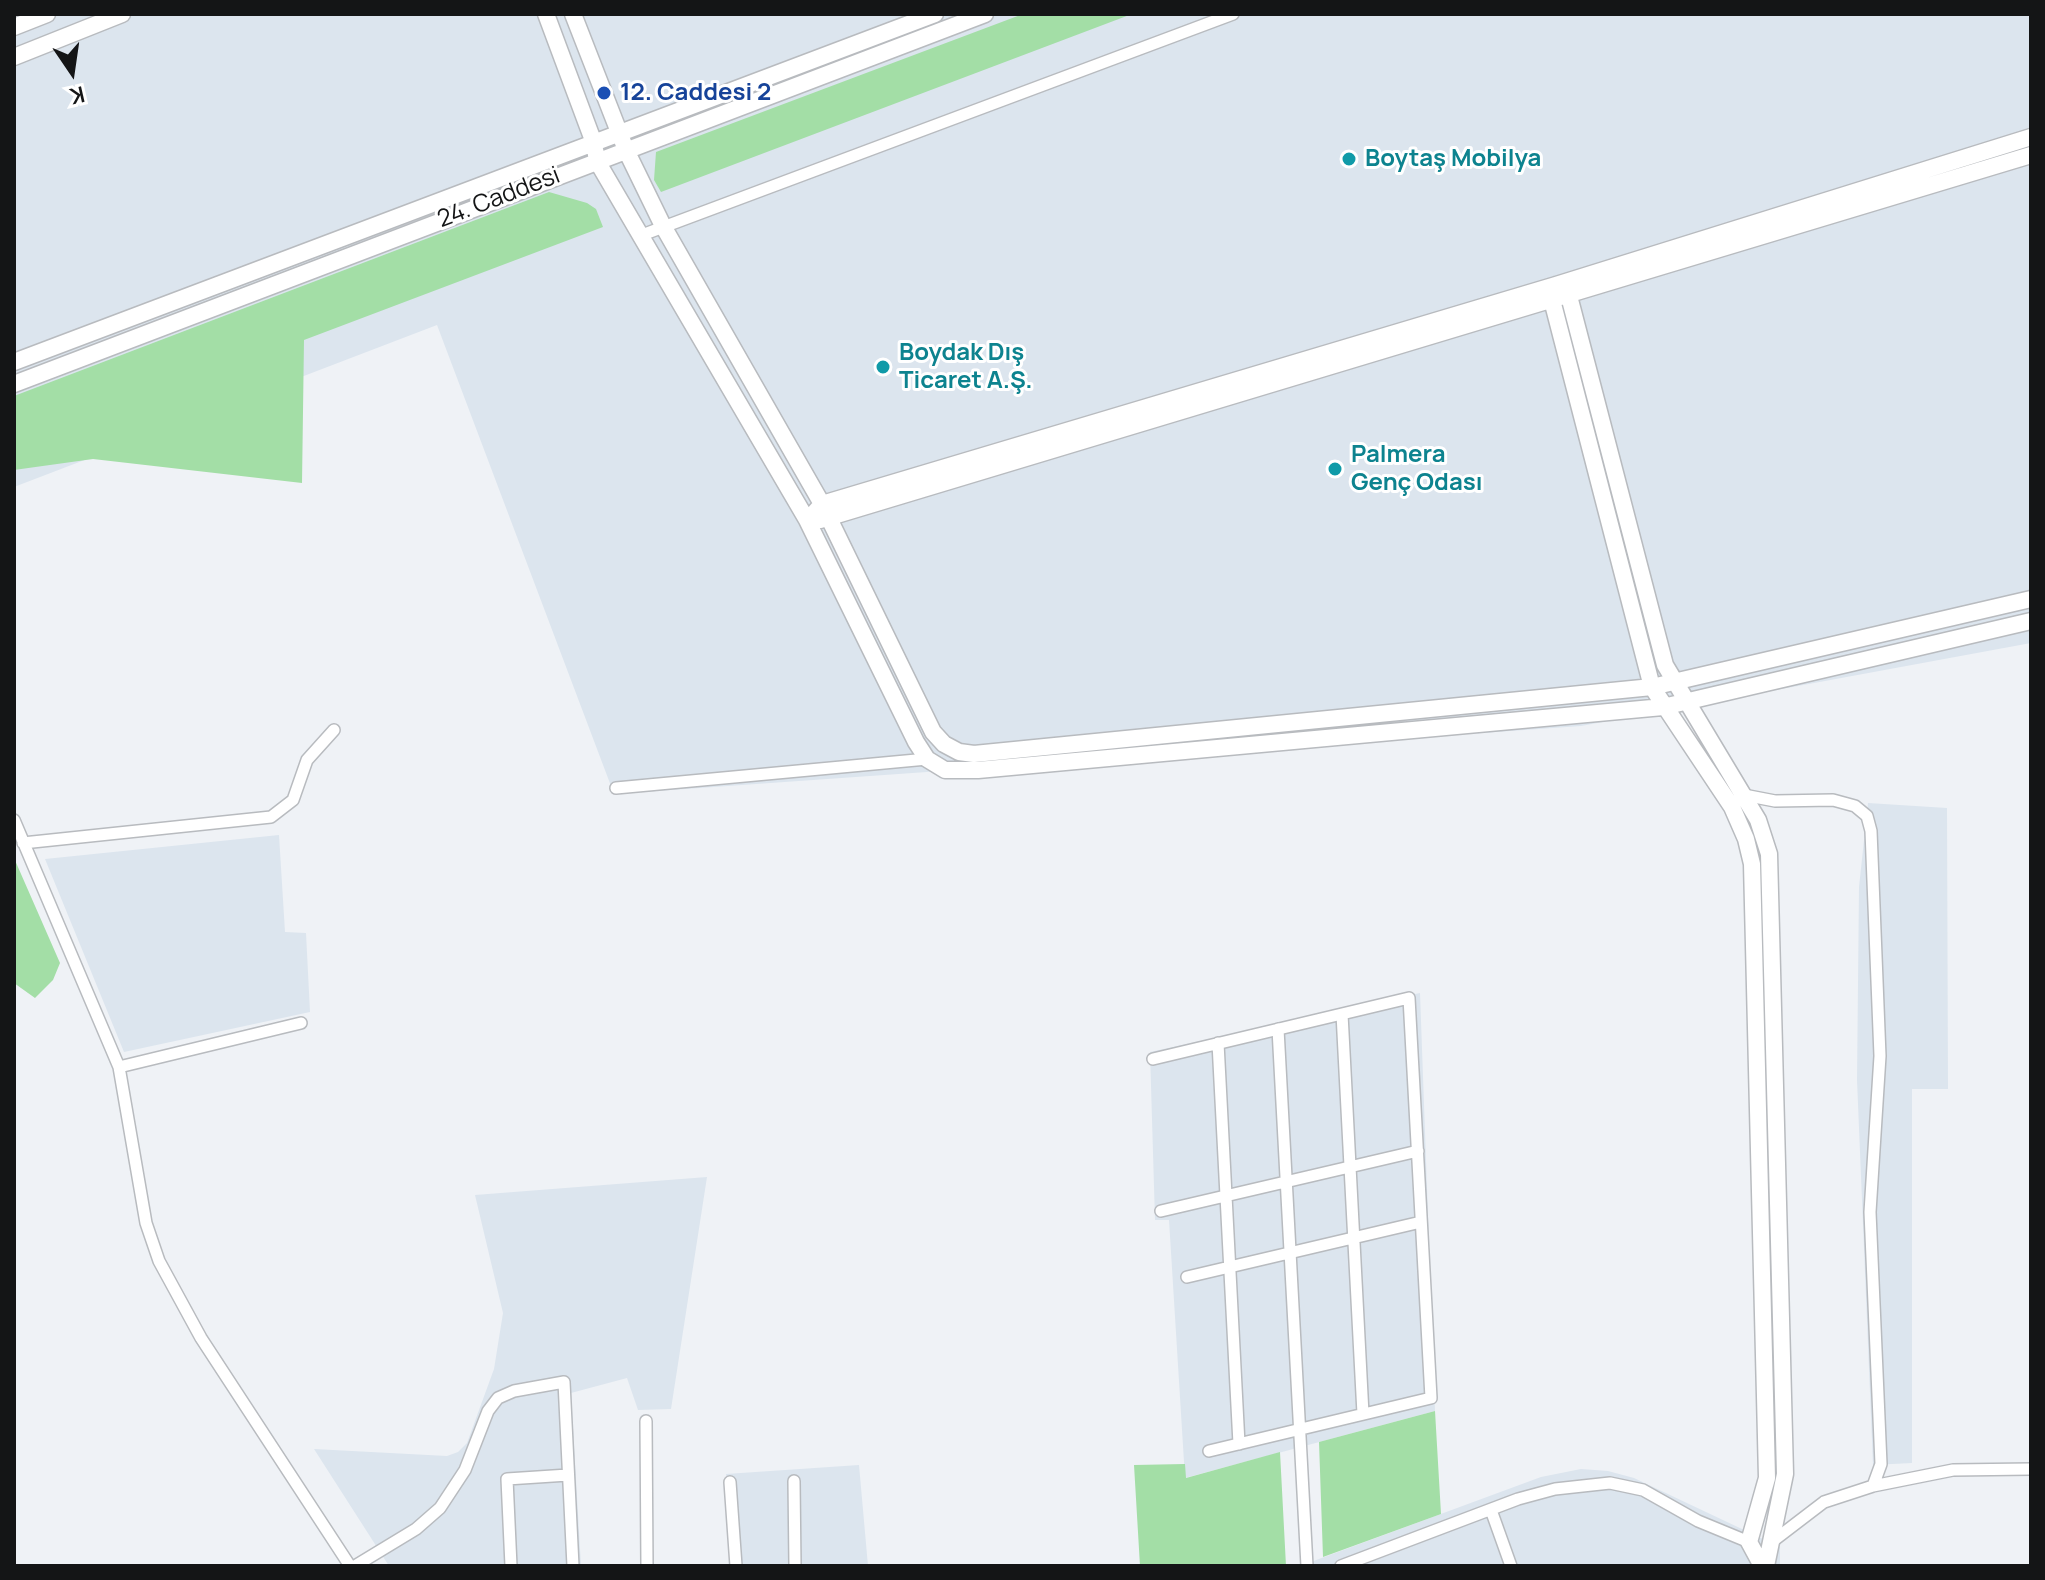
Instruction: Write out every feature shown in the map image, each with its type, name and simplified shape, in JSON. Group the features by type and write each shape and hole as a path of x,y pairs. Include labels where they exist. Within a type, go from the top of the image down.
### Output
{"street":[{"path":"14,27 47,14"},
{"path":"14,57 122,14"},
{"path":"546,14 594,143 597,161 807,520 927,759 945,770 978,770 1663,707 2031,621"},
{"path":"573,14 626,150 663,226 822,504 933,732 944,744 959,752 974,754 1652,687 2031,599"},
{"name":"24. Caddesi","path":"14,362 935,14"},
{"name":"24. Caddesi","path":"14,384 985,14"},
{"path":"642,235 1233,14"},
{"path":"807,520 829,520 1559,294 2031,137"},
{"path":"807,520 822,504 1559,294 2031,155"},
{"path":"1559,294 1665,665 1673,683 1689,700 1763,830 1771,867 1785,1474 1773,1541 1764,1566"},
{"path":"1559,294 1652,687 1737,816 1746,839 1753,874 1767,1478 1749,1542"},
{"path":"23,843 271,817 293,800 307,760 334,730"},
{"path":"616,788 927,759"},
{"path":"1744,795 1775,801 1821,799 1850,804 1864,812 1871,826 1880,1056 1870,1212 1882,1450 1873,1486"},
{"path":"15,828 119,1067 146,1223 159,1261 201,1338 352,1566 416,1529 440,1508 465,1470 488,1411 509,1392 564,1382 573,1566"},
{"path":"1153,1059 1409,998 1431,1398 1209,1451"},
{"path":"1342,1014 1363,1414"},
{"path":"119,1067 301,1023"},
{"path":"1278,1029 1307,1566"},
{"path":"1218,1043 1239,1444"},
{"path":"1161,1211 1418,1151"},
{"path":"1187,1277 1421,1222"},
{"path":"646,1421 647,1566"},
{"path":"1773,1541 1824,1502 1873,1486 1942,1472 2031,1469"},
{"path":"511,1566 507,1479 568,1475"},
{"path":"794,1481 795,1566"},
{"path":"730,1482 736,1566"},
{"path":"1341,1566 1555,1489 1618,1483 1643,1490 1698,1521 1749,1542 1764,1566"},
{"path":"1491,1510 1511,1566"}],"shaded area":[{"path":"14,14 2031,14 2031,643 1581,726 614,794 437,325 14,487"},
{"path":"1868,803 1947,808 1948,1089 1912,1089 1912,1463 1873,1465 1857,1080 1859,887"},
{"path":"279,835 285,932 306,933 310,1012 124,1052 45,859"},
{"path":"1420,993 1435,1411 1185,1478 1169,1220 1155,1220 1150,1052"},
{"path":"707,1177 671,1409 638,1410 627,1378 571,1393 581,1566 389,1566 314,1449 447,1456 458,1452 467,1443 494,1369 503,1313 475,1195"},
{"path":"859,1465 868,1566 740,1566 726,1474"},
{"path":"1581,1469 1608,1471 1634,1478 1780,1547 1780,1566 1300,1566 1541,1477"}],"green space":[{"path":"1023,14 1132,14 661,192 654,180 656,152"},
{"path":"549,192 587,203 596,209 603,227 304,340 302,483 93,459 14,470 14,396"},
{"path":"14,858 60,963 53,980 35,998 14,983"},
{"path":"1435,1411 1441,1514 1323,1557 1319,1442"},
{"path":"1280,1452 1286,1566 1140,1566 1134,1465 1185,1464 1186,1478"}],"place":[{"name":"12. Caddesi 2","path":"604,93"},
{"name":"Boytaş Mobilya","path":"1349,159"},
{"name":"Boydak Dış Ticaret A.Ş.","path":"883,367"},
{"name":"Palmera Genç Odası","path":"1335,469"}]}
